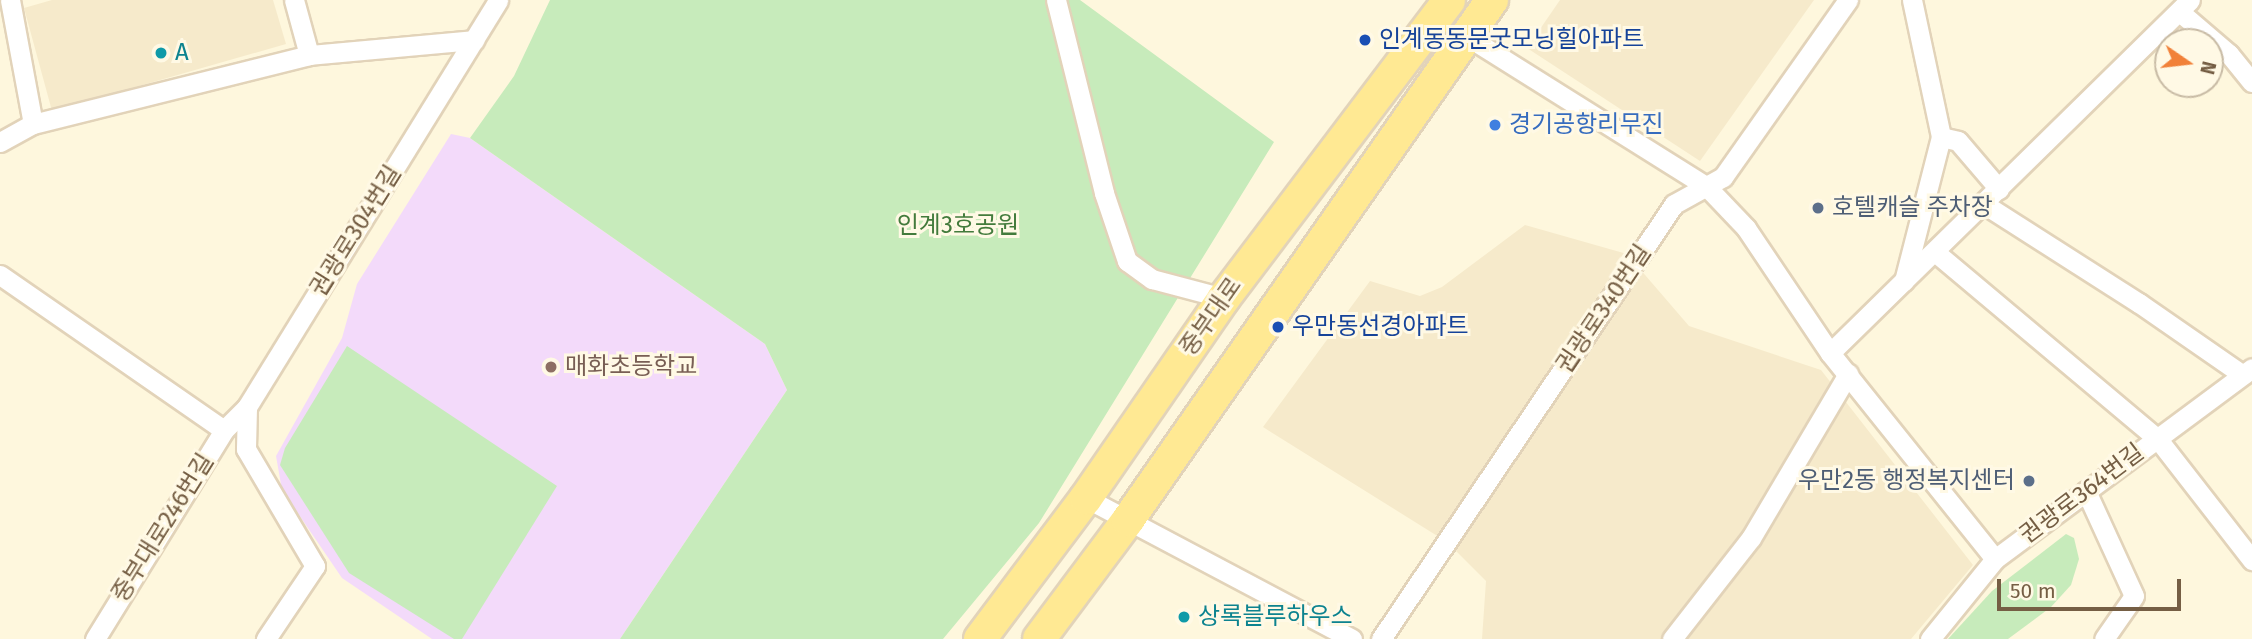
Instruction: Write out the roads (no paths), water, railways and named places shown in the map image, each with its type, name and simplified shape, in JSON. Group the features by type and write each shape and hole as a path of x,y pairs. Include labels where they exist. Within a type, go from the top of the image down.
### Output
{"main road":[{"name":"중부대로","path":"980,639 1086,498 1224,298 1449,0"},
{"name":"중부대로","path":"1039,639 1128,520 1492,0"}],"street":[{"path":"294,0 309,55"},
{"name":"권광로304번길","path":"236,419 498,0"},
{"path":"1056,0 1100,180 1127,261 1152,279 1224,298"},
{"name":"권광로340번길","path":"1381,639 1674,204 1723,177 1848,0"},
{"path":"1904,281 1941,137 1912,0"},
{"path":"1830,353 2185,6 2252,82"},
{"path":"8,12 33,124"},
{"path":"1465,35 1707,187 1746,228 1830,353 1995,559"},
{"path":"3,146 33,124 309,55 474,40"},
{"path":"1941,137 1958,141 1999,189"},
{"path":"1984,204 2247,372"},
{"path":"1935,251 2157,438 2252,560"},
{"path":"0,275 236,419 246,449 315,566 266,639"},
{"name":"권광로364번길","path":"1930,639 1995,559 2247,372"},
{"path":"1672,639 1751,538 1848,374"},
{"name":"중부대로246번길","path":"95,639 236,419"},
{"path":"2086,491 2134,596 2104,639"},
{"path":"1086,498 1352,639"}],"place":[{"name":"인계동동문굿모닝힐아파트","path":"1365,40"},
{"name":"A","path":"161,53"},
{"name":"경기공항리무진","path":"1495,125"},
{"name":"호텔캐슬 주차장","path":"1818,208"},
{"name":"우만동선경아파트","path":"1278,327"},
{"name":"매화초등학교","path":"551,367"},
{"name":"우만2동 행정복지센터","path":"2029,481"},
{"name":"상록블루하우스","path":"1184,617"}],"park label":[{"name":"인계3호공원","path":"958,226"}]}
